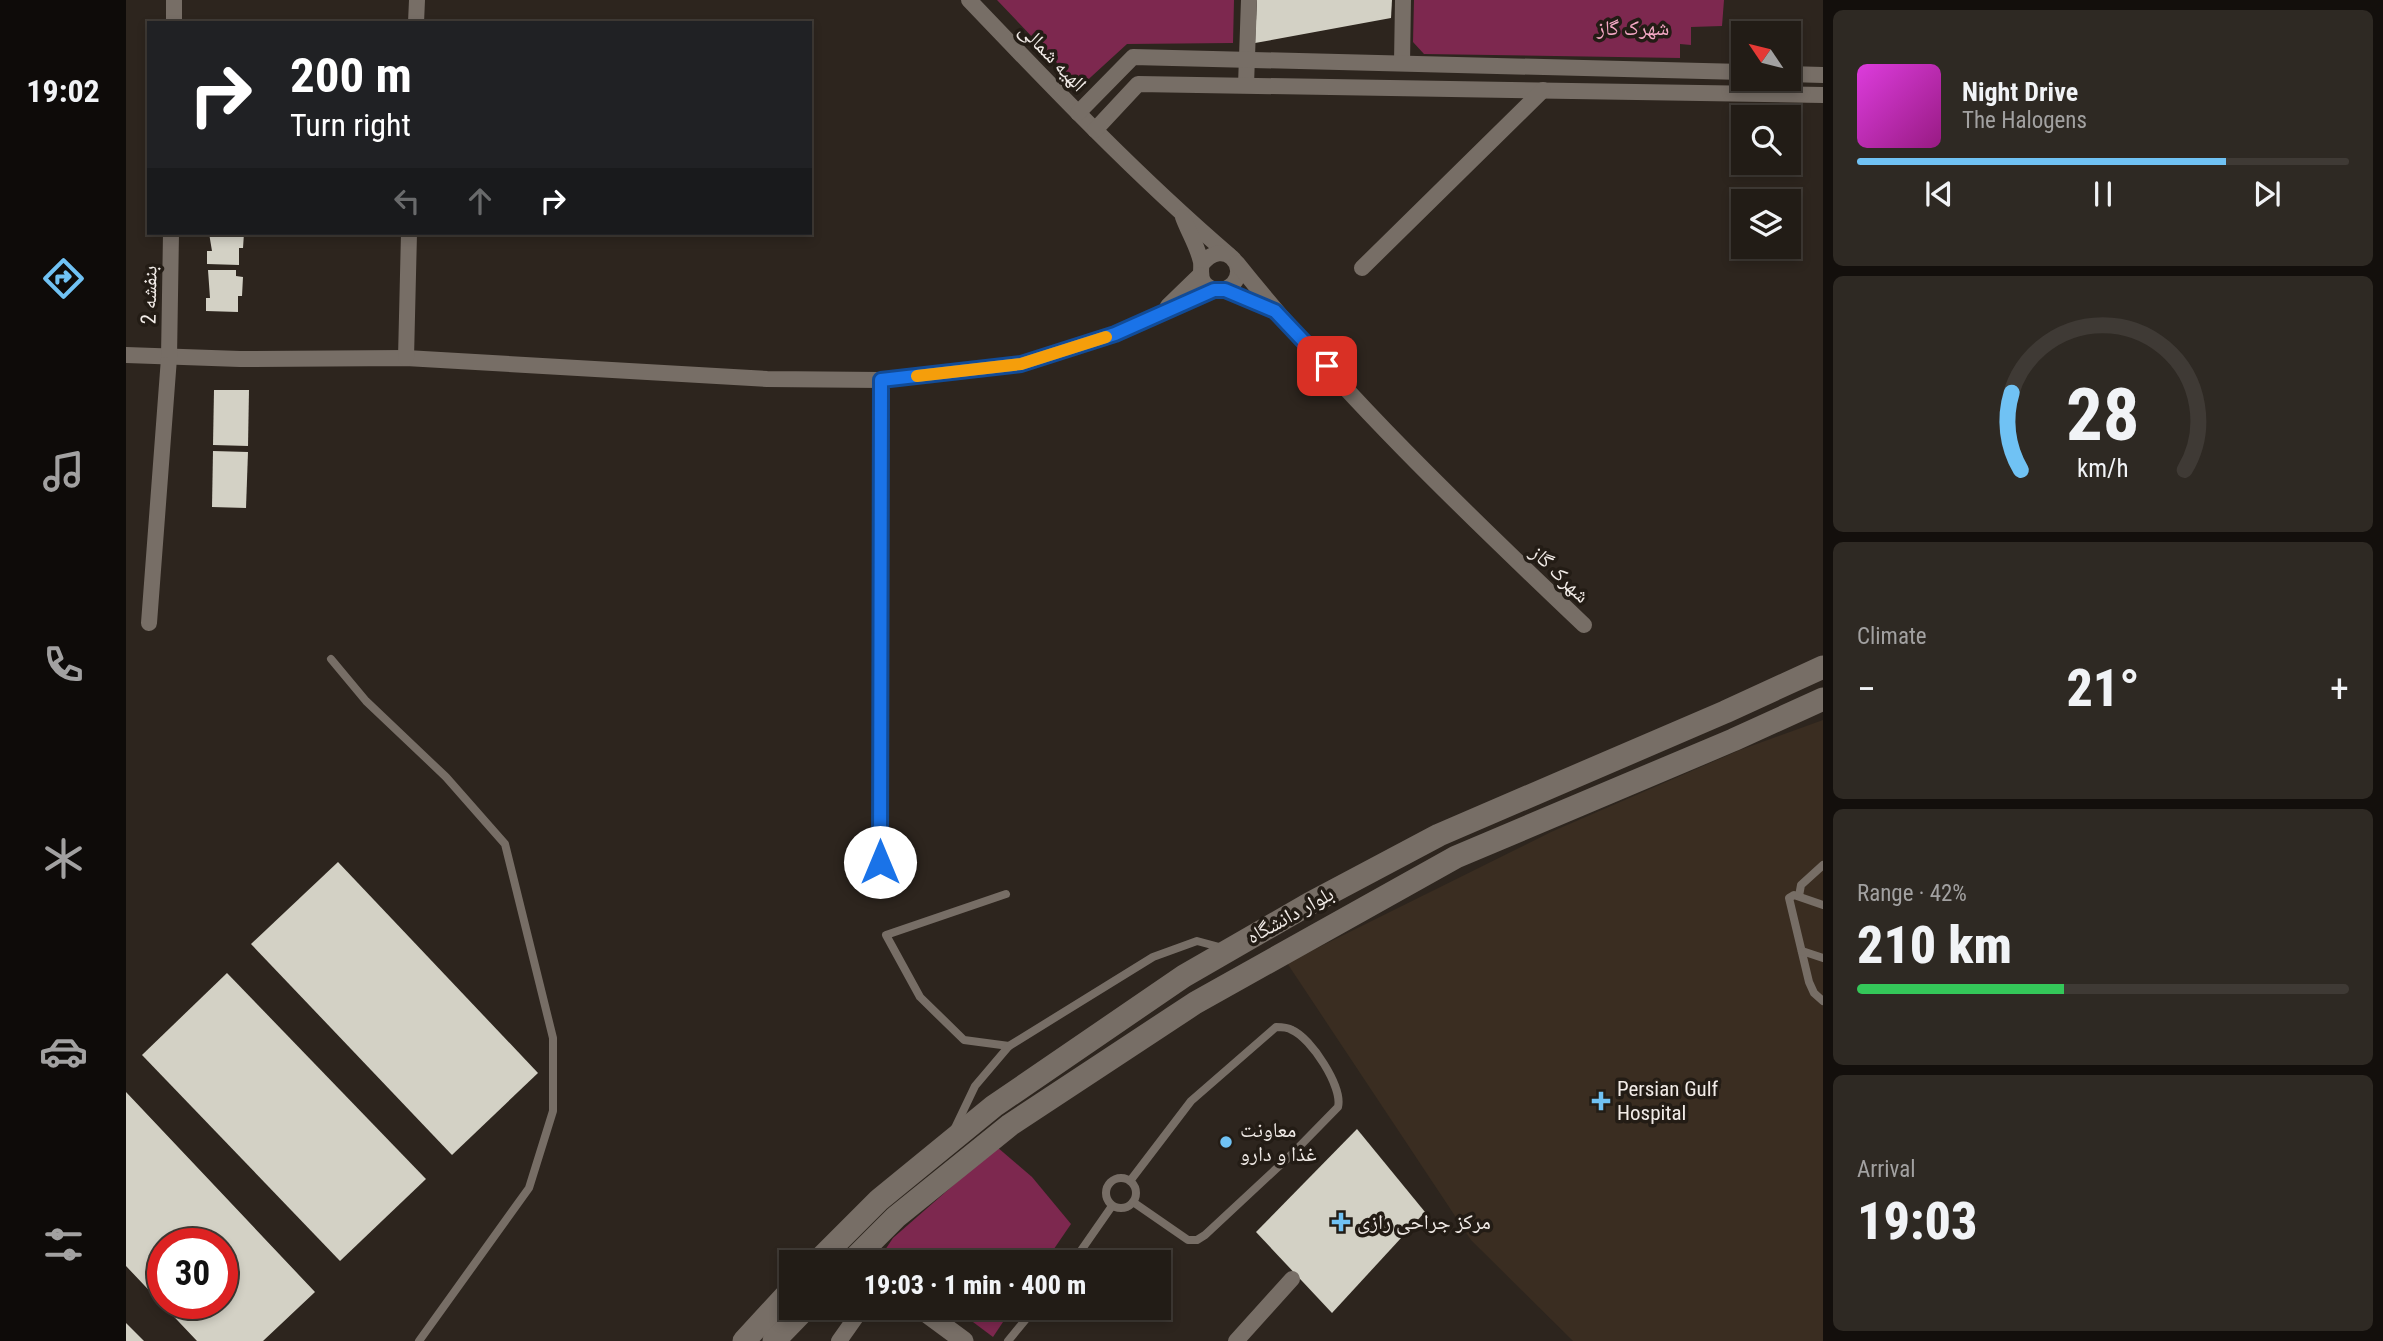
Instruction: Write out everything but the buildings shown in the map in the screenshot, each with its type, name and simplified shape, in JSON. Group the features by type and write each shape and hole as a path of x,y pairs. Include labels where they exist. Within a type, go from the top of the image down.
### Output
{"main road":[{"name":"بلوار دانشگاه","path":"829,1250 879,1200 994,1106 1184,976 1309,904 1439,835 1726,712 1823,667"},
{"name":"بلوار دانشگاه","path":"866,1250 896,1217 1010,1125 1195,1003 1456,857 1823,699"},
{"path":"1726,712 1733,740"},
{"path":"744,1341 779,1303"},
{"path":"774,1341 794,1320"}],"street":[{"path":"174,0 174,21"},
{"path":"416,21 417,0"},
{"name":"الهیه شمالی","path":"969,0 1078,113 1182,214"},
{"path":"1246,85 1249,0"},
{"path":"1402,63 1403,0"},
{"path":"1078,113 1133,57 1731,72"},
{"path":"1801,74 1823,75"},
{"path":"1096,130 1138,83 1543,90 1731,87"},
{"path":"1362,268 1543,90"},
{"path":"1794,91 1823,95"},
{"path":"1182,214 1205,284 1275,311"},
{"name":"شهرک گاز","path":"1182,214 1233,259 1275,311 1448,496 1584,625"},
{"name":"بنفشه 2","path":"149,623 169,358 171,235"},
{"path":"405,358 410,235"},
{"path":"126,355 169,358 405,358 766,379 881,380 1021,364 1115,334 1161,312 1234,284 1238,274 1233,259 1219,252 1209,256 1201,269 1161,312"},
{"path":"880,862 881,380"},
{"path":"1236,1341 1292,1279"},
{"path":"839,1341 854,1320"},
{"path":"936,1320 964,1341"}],"lane":[{"path":"331,659 366,701 446,777 505,844 553,1038 553,1111 529,1188 419,1341"},
{"path":"1799,897 1801,885 1823,865"},
{"path":"1006,894 886,934 920,997 964,1040 1009,1046"},
{"path":"1823,905 1799,897 1791,897 1788,901 1814,993 1823,1001"},
{"path":"946,1145 975,1086 1009,1046 1153,957 1197,941 1229,950"},
{"path":"1802,951 1823,958"},
{"path":"1130,1181 1191,1101 1276,1027 1293,1030 1307,1040 1317,1053 1336,1087 1338,1107 1205,1235 1197,1240 1188,1240 1133,1202"},
{"path":"1121,1178 1130,1181 1136,1189 1133,1202 1124,1208 1112,1206 1105,1196 1107,1185 1121,1178"},
{"path":"1081,1250 1112,1206"},
{"path":"1007,1341 1025,1320"}],"shaded area":[{"name":"Persian Gulf Hospital","path":"1823,720 1823,1341 1573,1341 1471,1240 1287,963 1551,832 1740,750"}],"green space":[{"path":"997,0 1234,0 1233,43 1127,44 1080,87"},
{"name":"شهرک گاز","path":"1414,0 1724,0 1722,26 1691,27 1691,45 1680,44 1680,58 1424,54 1413,42"},
{"path":"997,1147 1032,1177 1071,1224 1053,1250 885,1250 893,1238"},
{"path":"970,1320 1004,1320 993,1337"}],"slow traffic":[{"path":"917,376 1021,364 1106,337"}],"place":[{"name":"Persian Gulf Hospital","path":"1601,1101"},
{"name":"معاونت غذا و دارو","path":"1226,1142"},
{"name":"مرکز جراحی رازی","path":"1341,1222"}],"route":[{"path":"880,862 881,380 1021,364 1115,334 1214,290 1225,290 1275,311 1327,366"}]}
